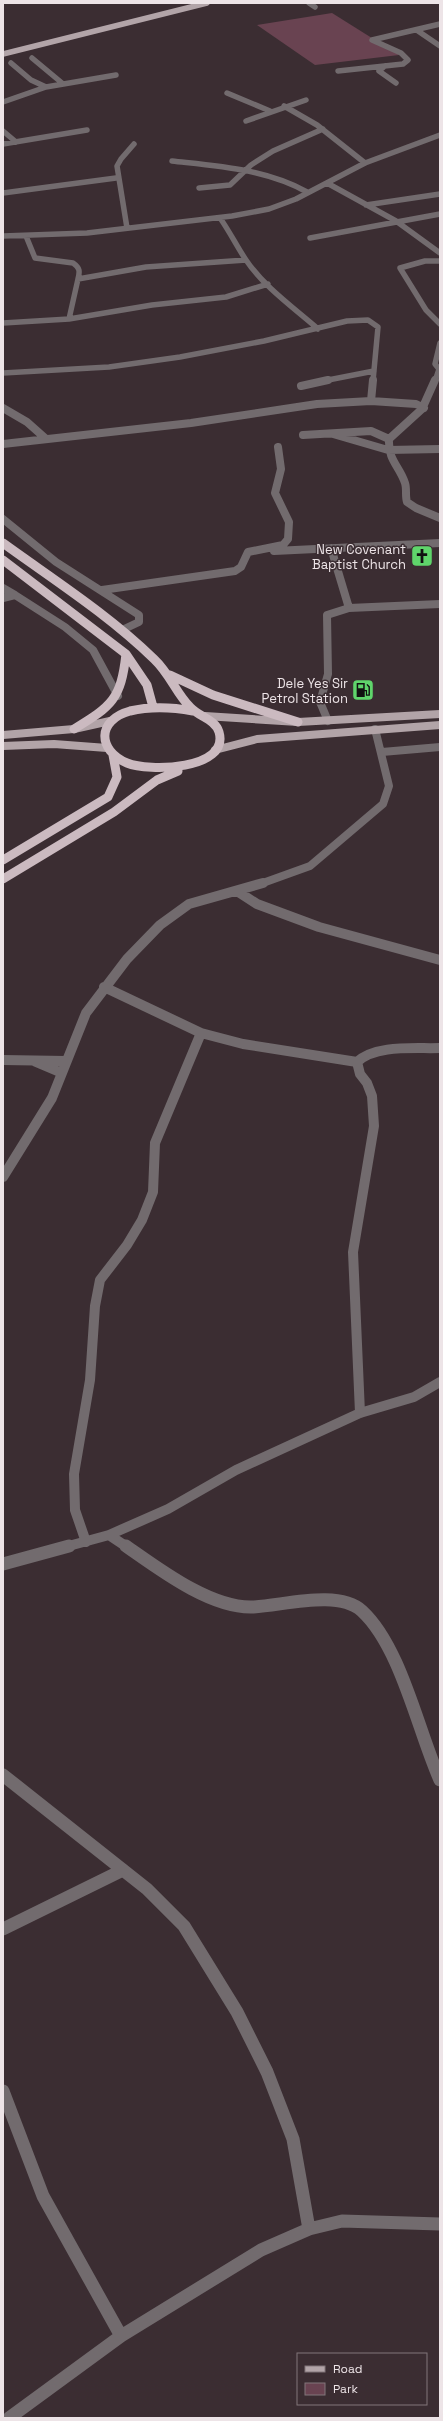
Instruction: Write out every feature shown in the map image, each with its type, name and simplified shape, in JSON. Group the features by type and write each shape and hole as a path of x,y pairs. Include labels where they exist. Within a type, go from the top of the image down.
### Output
{"highway":[{"path":"3,543 122,630 169,675 193,711"},
{"path":"3,560 126,654 147,685 154,707"},
{"path":"74,729 105,710 118,696 124,680 126,654"},
{"path":"169,675 213,695 298,722"},
{"path":"3,860 108,797 117,782 118,771 110,751 104,741 105,732 110,721 130,712 154,707 179,708 193,711 205,716 215,723 220,732 220,741 215,750 195,763 158,780 114,812 3,879"},
{"path":"110,751 125,762 153,768 178,767 195,763"}],"main road":[{"path":"3,54 207,3"},
{"path":"205,716 298,722 440,714"},
{"path":"3,735 74,729 110,721"},
{"path":"215,750 257,739 440,725"},
{"path":"3,746 54,744 110,751"}],"street":[{"path":"308,3 315,7"},
{"path":"338,71 403,64 408,60 401,54 372,40 384,35 418,31 440,24"},
{"path":"418,31 440,46"},
{"path":"32,58 62,84"},
{"path":"12,63 31,80 46,87"},
{"path":"386,66 379,71 396,83"},
{"path":"3,102 46,87 116,75"},
{"path":"227,93 270,111"},
{"path":"246,121 284,106 306,100"},
{"path":"284,106 301,114 323,129 331,138 365,163"},
{"path":"199,188 230,185 243,171 269,152 323,129"},
{"path":"3,144 87,130"},
{"path":"3,131 16,142"},
{"path":"3,236 26,236 127,228 220,218 269,209 327,183 365,163 440,135"},
{"path":"127,228 126,210 116,178 118,162 134,144"},
{"path":"172,161 243,171 299,186 307,192"},
{"path":"3,193 101,182 116,178"},
{"path":"101,182 119,187"},
{"path":"327,183 396,221 440,253"},
{"path":"366,205 440,194"},
{"path":"310,238 440,214"},
{"path":"220,218 246,260 268,284 318,328"},
{"path":"26,236 35,258 70,261 77,265 80,270 69,319"},
{"path":"78,279 92,275 125,272 146,267 246,260"},
{"path":"440,261 425,261 400,268 426,310 440,324"},
{"path":"3,323 69,319 152,305 226,297 268,284"},
{"path":"3,373 123,365 170,359 346,321 368,320 378,327 371,401"},
{"path":"440,343 435,364 439,369 433,391 422,410 389,439 388,450 393,466 405,485 406,501 410,505 431,512 440,518"},
{"path":"301,386 374,372"},
{"path":"3,444 45,438 191,423 317,404 371,401 416,404 422,410"},
{"path":"3,408 27,422 45,438"},
{"path":"303,435 371,431 389,439"},
{"path":"333,434 388,450 440,449"},
{"path":"248,552 283,545 288,539 289,522 275,493 281,469 278,447"},
{"path":"3,519 56,562 139,615 139,622 122,630"},
{"path":"248,552 440,543"},
{"path":"331,548 349,608"},
{"path":"102,590 235,571 241,566 248,552"},
{"path":"3,588 65,627 93,650 118,696"},
{"path":"3,598 15,595"},
{"path":"328,721 323,713 320,702 328,674 327,615 349,608 440,604"},
{"path":"3,1177 49,1104 86,1013 126,959 182,907 300,872 310,866 350,834 383,804 389,786 382,752 375,729"},
{"path":"382,752 440,747"},
{"path":"237,891 245,900 309,924 349,937 440,960"},
{"path":"104,987 202,1033 244,1044 357,1062"},
{"path":"86,1542 75,1510 74,1474 90,1380 95,1306 100,1280 127,1245 142,1220 153,1192 155,1143 202,1033"},
{"path":"360,1413 353,1252 374,1126 372,1096 367,1083 360,1074 357,1062 358,1058 366,1054 440,1048"},
{"path":"3,1060 66,1061"},
{"path":"30,1060 62,1073"},
{"path":"3,1564 109,1535 168,1509 236,1470 360,1413 414,1397 440,1382"},
{"path":"109,1535 202,1594 224,1602 250,1606 336,1599 360,1608 379,1633 395,1659 440,1780"},
{"path":"3,1775 17,1788 147,1889 184,1926 237,2012 267,2072 293,2139 309,2229"},
{"path":"3,1929 123,1870"},
{"path":"3,2091 43,2196 121,2336"},
{"path":"9,2418 121,2336 261,2250 309,2229 342,2221 440,2224"}],"green space":[{"path":"332,13 399,55 315,65 257,25"}],"place":[{"name":"New Covenant Baptist Church","path":"422,556"},
{"name":"Dele Yes Sir Petrol Station","path":"363,690"}]}
